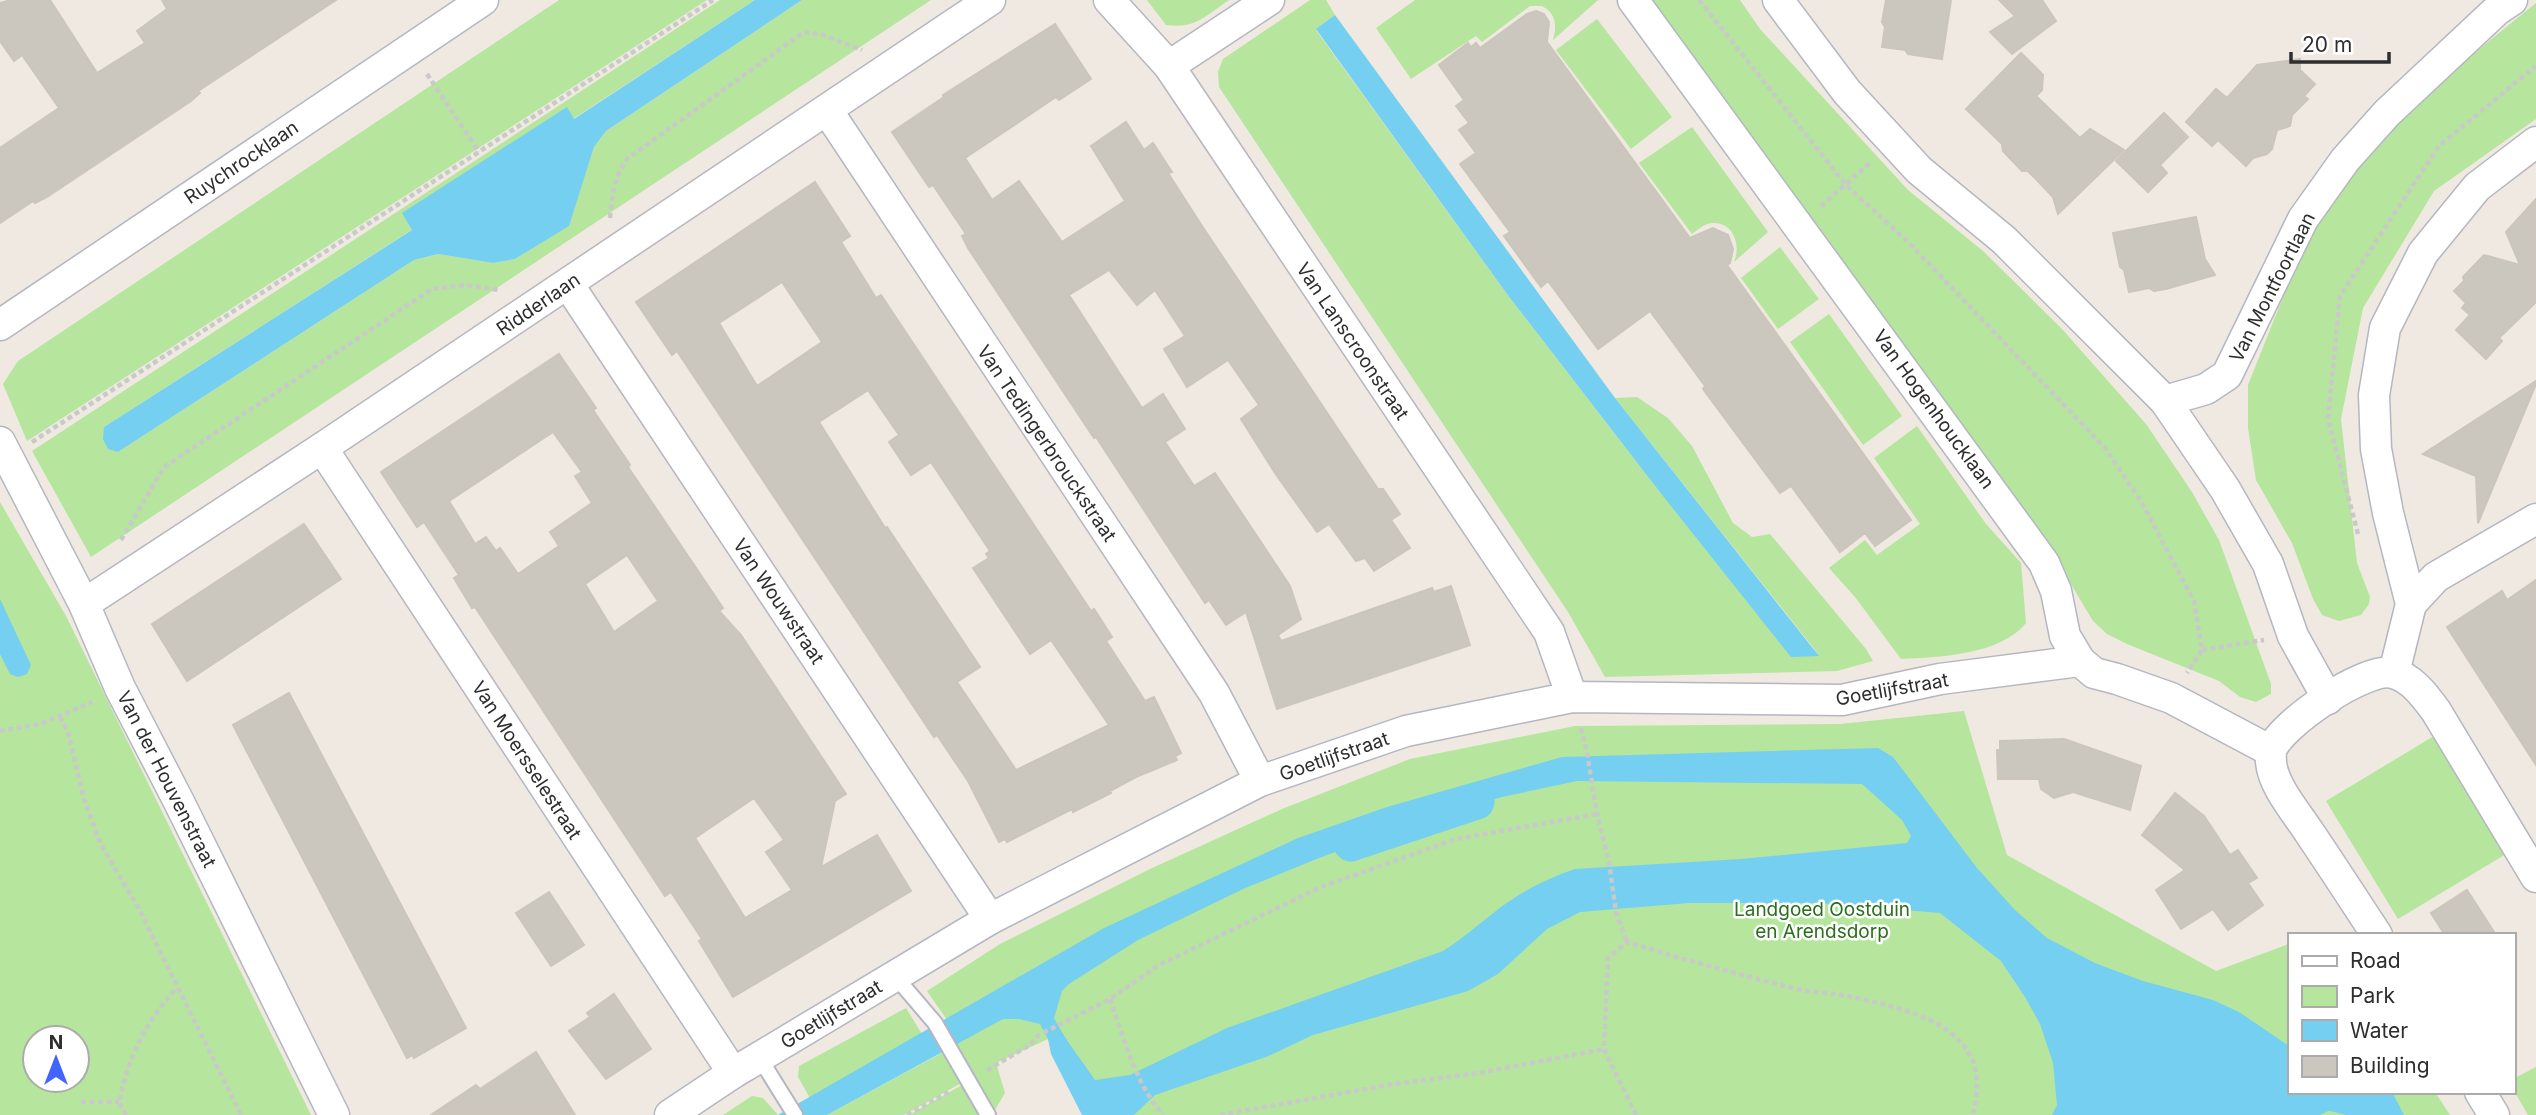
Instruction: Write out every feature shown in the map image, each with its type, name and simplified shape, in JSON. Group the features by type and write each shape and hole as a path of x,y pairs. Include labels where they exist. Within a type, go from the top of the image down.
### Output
{"street":[{"name":"Ruychrocklaan","path":"0,325 483,0"},
{"name":"Ridderlaan","path":"83,604 322,448 990,0"},
{"name":"Van Lanscroonstraat","path":"1109,0 1169,66 1549,632 1572,697"},
{"path":"1169,66 1269,0"},
{"name":"Van Hogenhoucklaan","path":"1633,0 2044,563 2056,591 2065,636 2080,661"},
{"path":"1777,0 1847,92 1919,170 2004,240 2165,401 2225,489 2268,564 2293,636 2328,699"},
{"name":"Van Montfoortlaan","path":"2165,401 2206,389 2227,375 2303,219 2345,160 2387,113 2497,10 2512,0"},
{"name":"Van Tedingerbrouckstraat","path":"827,110 1214,693 1261,781"},
{"path":"2394,673 2411,604 2388,513 2376,449 2374,395 2385,328 2423,253 2469,196 2536,142"},
{"name":"Van Wouwstraat","path":"568,284 990,919"},
{"name":"Van Moersselestraat","path":"322,448 733,1073"},
{"name":"Van der Houvenstraat","path":"4,450 83,604 120,688 180,802 334,1115"},
{"path":"2411,604 2436,577 2536,519"},
{"path":"2080,661 2094,673 2171,698 2271,751"},
{"name":"Goetlijfstraat","path":"670,1115 733,1073 990,919 1261,781 1406,731 1572,697 1842,701 1940,679 2080,661"},
{"path":"2375,933 2280,786 2271,765 2271,751 2294,722 2357,680 2383,672 2394,673 2420,688 2536,877"},
{"path":"2481,1094 2494,1115"}],"lane":[{"path":"894,975 935,1023 988,1115"},
{"path":"760,1057 795,1115"}],"path":[{"path":"4,450 479,152 713,0"},
{"path":"1699,0 1846,185 1909,243 2106,449 2142,503 2194,601 2202,650 2171,698"},
{"path":"609,223 613,187 618,172 627,159 804,32 820,34 861,50 872,43"},
{"path":"411,49 479,152"},
{"path":"1799,226 1893,141"},
{"path":"117,547 164,467 432,289 447,285 465,285 501,290"},
{"path":"2202,650 2293,636"},
{"path":"0,730 40,724 61,717 68,732 84,799 100,843 139,909 241,1115"},
{"path":"1587,752 1616,912 1627,942"},
{"path":"907,1115 1030,1045 1039,1035 1110,999 1159,965 1321,887 1456,839 1597,814"},
{"path":"1627,942 1608,958 1604,1049 1636,1115"},
{"path":"1627,942 1796,989 1845,996 1903,1010 1927,1020 1951,1032 1978,1069 1973,1115"},
{"path":"126,1115 119,1102 135,1048 149,1024 177,988"},
{"path":"1110,999 1134,1066 1153,1103 1163,1115"},
{"path":"1220,1115 1388,1085 1479,1073 1604,1049"},
{"path":"80,1102 119,1102"}],"green space":[{"path":"559,0 707,0 27,441 3,384 18,361"},
{"path":"720,0 755,0 573,119 567,108 403,213 413,229 104,427 118,452 414,260 438,254 493,263 515,259 568,226 594,147 606,131 802,0 931,0 91,557 32,451"},
{"path":"1147,0 1229,0 1200,20 1176,26 1166,25"},
{"path":"1310,0 1326,0 1335,15 1316,30 1507,294 1659,491 1819,655 1615,398 1637,397 1668,418 1692,446 1733,523 1752,537 1770,534 1866,649 1873,661 1837,671 1605,677 1568,612 1219,87 1218,72 1223,59"},
{"path":"1415,0 1598,0 1553,40 1553,16 1542,6 1530,6 1482,42 1476,36 1411,79 1376,28"},
{"path":"1649,0 1740,0 1760,29 1908,190 1983,251 2062,329 2146,424 2192,492 2219,540 2271,684 2271,694 2256,702 2240,697 2219,681 2107,634 2093,621 2050,549"},
{"path":"2536,3 2536,119 2434,191 2363,308 2341,419 2357,563 2370,597 2369,604 2361,615 2339,621 2322,615 2313,599 2292,543 2256,480 2248,428 2248,385 2287,287 2315,228 2356,165 2427,91"},
{"path":"1597,19 1672,117 1631,149 1556,50"},
{"path":"1692,127 1768,232 1734,262 1736,240 1729,229 1716,223 1707,224 1692,234 1639,163"},
{"path":"1780,247 1819,299 1778,329 1741,278"},
{"path":"1829,314 1902,416 1863,445 1790,342"},
{"path":"1917,426 1986,524 2021,563 2026,623 2015,634 1985,648 1951,655 1901,659 1855,597 1829,568 1865,540 1877,555 1920,524 1874,458"},
{"path":"0,502 66,616 311,1115 0,1115"},
{"name":"Landgoed Oostduin en Arendsdorp","path":"1964,711 2007,855 2216,971 2288,944 2288,1094 2436,1094 2450,1115 1083,1115 1048,1039 996,1063 1005,1093 992,1115 989,1115 974,1076 904,1115 827,1115 952,1049 947,1020 927,991 1000,944 1150,869 1282,809 1410,759 1575,726 1840,724"},
{"path":"2434,736 2506,854 2398,919 2326,801"},
{"path":"906,1008 922,1034 810,1098 798,1077 799,1066"},
{"path":"2536,1067 2536,1115 2528,1115 2515,1092 2515,1078"},
{"path":"969,1081 987,1115 909,1115"},
{"path":"752,1096 763,1098 778,1115 723,1115"}],"water":[{"path":"755,0 802,0 606,131 594,147 569,226 515,259 493,263 438,254 414,260 118,452 108,449 103,439 104,427 412,230 402,213 567,107 574,119"},
{"path":"1335,15 1615,398 1819,656 1791,657 1507,294 1316,29"},
{"path":"0,599 31,665 27,674 18,677 10,674 0,654"},
{"path":"1878,748 1893,757 1977,868 2015,910 2047,938 2095,963 2143,981 2213,1000 2239,1012 2288,1045 2288,1094 2393,1094 2404,1115 2376,1115 2374,1109 2363,1100 2347,1102 2320,1115 2052,1115 2057,1105 2053,1063 2040,1024 2001,961 1940,913 1820,903 1689,903 1580,912 1547,929 1498,974 1468,991 1313,1035 1266,1057 1155,1095 1134,1115 1082,1115 1051,1054 1048,1039 1040,1024 1019,1019 1003,1019 827,1115 778,1115 1104,928 1298,838 1387,807 1562,757","holes":["1577,781 1862,784 1902,820 1911,836 1907,843 1741,859 1575,869 1518,895 1443,951 1227,1028 1130,1075 1095,1080 1054,1018 1062,991 1069,984 1138,940 1243,889 1319,858 1415,823 1502,797"]}],"building":[{"path":"11,0 50,0 97,73 145,43 137,31 167,9 162,0 336,0 198,91 200,93 191,101 47,197 35,203 33,201 0,223 0,148 59,108 22,55 14,61 0,41 0,3"},
{"path":"1886,0 1951,0 1942,59 1882,47 1885,27 1882,22"},
{"path":"1999,0 2042,0 2056,21 2012,54 1990,32 2015,16"},
{"path":"1536,11 1544,14 1549,22 1547,42 1690,238 1713,228 1728,235 1733,249 1730,263 1727,265 1911,520 1875,546 1865,533 1840,552 1791,486 1780,493 1703,389 1705,386 1650,311 1598,349 1548,281 1541,287 1504,236 1510,232 1460,164 1476,153 1459,130 1469,123 1456,106 1464,100 1439,65 1468,43 1471,47 1476,43 1480,48 1527,14"},
{"path":"1055,24 1091,79 1059,100 1056,97 965,158 992,200 1019,181 1062,242 1125,201 1091,146 1126,122 1144,150 1153,143 1172,172 1168,173 1202,226 1378,489 1383,489 1400,514 1391,520 1410,548 1374,571 1365,558 1356,561 1329,524 1317,532 1275,473 1241,419 1259,405 1228,360 1187,387 1164,349 1185,336 1155,290 1137,305 1109,270 1069,295 1142,408 1163,394 1185,429 1165,442 1194,486 1215,473 1290,586 1301,619 1278,635 1281,641 1432,588 1434,592 1451,586 1470,645 1277,709 1246,612 1226,625 1209,600 1205,603 1096,437 1094,438 968,248 962,236 966,234 933,185 929,187 892,132 944,97 943,95"},
{"path":"2021,53 2043,75 2042,90 2036,96 2080,138 2090,129 2124,150 2058,214 2053,197 2028,171 2022,171 2003,151 2002,144 1966,109"},
{"path":"2300,59 2300,70 2315,84 2304,96 2308,99 2292,115 2290,126 2277,130 2272,149 2267,154 2253,158 2246,166 2218,140 2212,146 2186,122 2216,89 2227,98 2257,65"},
{"path":"2164,113 2188,137 2160,165 2167,173 2148,192 2116,161"},
{"path":"815,182 850,236 841,242 876,298 881,295 1091,611 1094,609 1112,637 1106,641 1145,701 1154,697 1181,753 1175,756 1177,760 1136,777 1073,812 1072,809 1007,842 1005,839 999,842 968,781 937,735 934,737 677,351 672,355 636,302","holes":["782,282 822,342 757,386 719,323","868,390 899,435 889,442 911,475 931,462 990,551 986,554 989,558 973,568 1030,654 1051,640 1109,725 1016,770 957,682 980,667 887,527 885,528 819,422"]},
{"path":"2536,199 2536,302 2499,338 2502,341 2486,359 2456,330 2470,315 2462,308 2466,303 2454,291 2484,255 2520,265 2506,232"},
{"path":"2196,217 2205,259 2215,275 2166,289 2154,291 2149,288 2129,292 2124,270 2120,267 2113,233"},
{"path":"559,354 596,408 593,410 630,465 628,467 723,608 719,611 741,635 846,794 835,801 821,867 877,835 911,891 733,997 699,941 702,939 671,892 665,896 475,607 472,608 454,578 459,575 424,522 417,527 381,472","holes":["553,432 582,472 575,476 592,503 550,532 559,546 518,574 500,548 496,551 486,537 475,544 449,501","627,555 658,601 614,632 585,584","754,798 784,840 766,852 792,890 745,918 695,838"]},
{"path":"2536,381 2478,523 2476,476 2423,454"},
{"path":"304,524 341,579 187,681 152,624"},
{"path":"2536,580 2536,765 2447,627 2502,591 2507,600"},
{"path":"289,693 466,1028 414,1058 412,1055 407,1058 233,725"},
{"path":"2064,739 2141,766 2130,810 2073,792 2054,798 2041,789 2039,779 1998,779 1997,750 2000,750 2000,741"},
{"path":"2175,793 2204,816 2230,855 2238,850 2257,878 2248,883 2263,905 2228,930 2213,909 2181,929 2156,890 2185,870 2142,835"},
{"path":"2467,890 2495,933 2444,933 2431,913"},
{"path":"549,892 584,945 551,966 516,913"},
{"path":"614,994 651,1049 606,1079 569,1031 590,1017 587,1013"},
{"path":"536,1052 575,1115 431,1115 476,1085 480,1089"}],"waterway":[{"path":"1351,844 1477,802"},
{"path":"2335,1094 2369,1103 2376,1115"}]}
